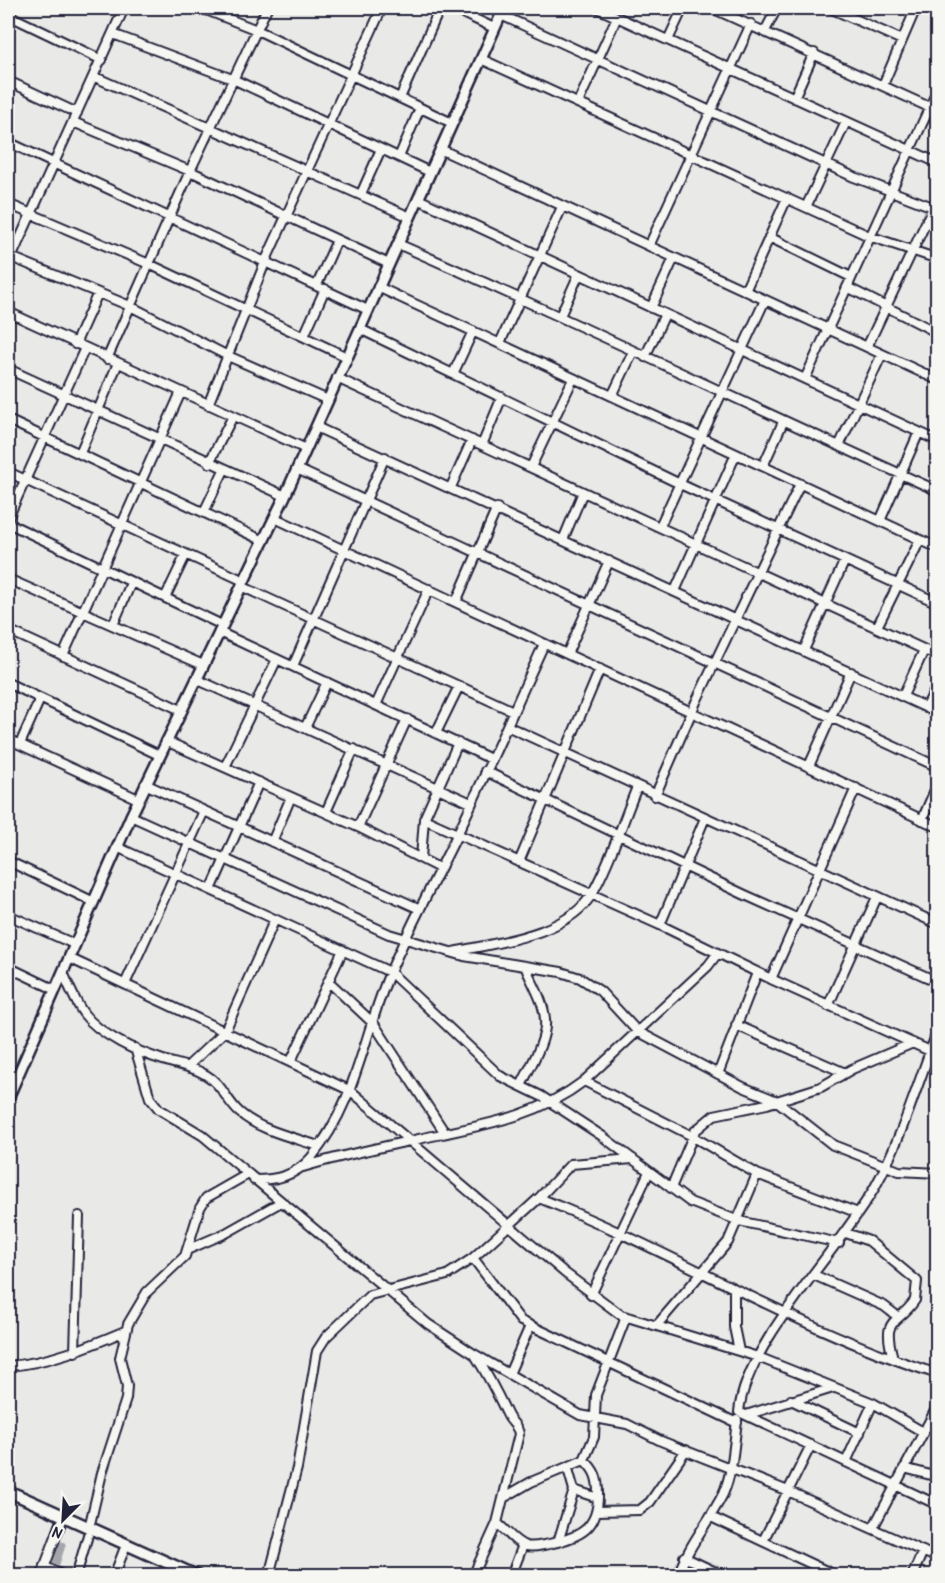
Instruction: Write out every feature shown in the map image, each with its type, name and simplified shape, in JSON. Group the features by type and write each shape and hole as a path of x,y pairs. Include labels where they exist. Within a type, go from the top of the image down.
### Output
{"main road":[{"path":"8,1491 124,1550 180,1575"},
{"path":"8,1498 61,1523 197,1575"}],"street":[{"path":"8,265 124,8"},
{"path":"201,8 256,30 452,123"},
{"path":"107,358 189,171 235,80 267,8"},
{"path":"208,405 266,260 382,8"},
{"path":"399,98 440,8"},
{"path":"452,8 494,28"},
{"path":"597,8 938,164"},
{"path":"668,40 683,8"},
{"path":"715,8 929,107"},
{"path":"765,31 777,8"},
{"path":"830,8 902,40"},
{"path":"883,85 916,8"},
{"path":"8,1098 130,816 275,518 502,11 597,60 826,164 935,208"},
{"path":"8,15 102,60"},
{"path":"578,103 617,17"},
{"path":"650,246 751,24"},
{"path":"112,34 235,80 430,172"},
{"path":"794,98 814,53"},
{"path":"481,58 869,236 938,259"},
{"path":"95,76 212,126 410,217"},
{"path":"8,81 77,113"},
{"path":"805,379 890,189 938,89"},
{"path":"399,158 420,108"},
{"path":"73,122 189,171 389,264"},
{"path":"806,207 846,122"},
{"path":"8,142 266,260 368,310"},
{"path":"440,149 938,380"},
{"path":"361,194 381,150"},
{"path":"867,347 927,219 935,208 938,197"},
{"path":"745,291 787,198"},
{"path":"418,199 938,441"},
{"path":"8,204 149,264 347,357"},
{"path":"500,343 562,207"},
{"path":"927,219 938,223"},
{"path":"769,237 851,277"},
{"path":"304,336 337,240"},
{"path":"398,244 520,297 721,394 938,491"},
{"path":"11,257 130,306 228,356 328,400"},
{"path":"651,308 674,258"},
{"path":"560,316 579,274"},
{"path":"847,286 938,333"},
{"path":"378,287 938,548"},
{"path":"75,344 98,293"},
{"path":"660,526 765,300"},
{"path":"8,312 306,450"},
{"path":"645,357 665,314"},
{"path":"360,329 680,484 938,603"},
{"path":"453,374 473,331"},
{"path":"8,518 85,348"},
{"path":"612,396 633,351"},
{"path":"839,446 882,354"},
{"path":"80,453 118,363"},
{"path":"8,369 285,496"},
{"path":"337,378 938,656"},
{"path":"531,467 573,379"},
{"path":"63,656 104,570 181,392"},
{"path":"482,445 502,398"},
{"path":"209,463 233,416"},
{"path":"8,420 264,541"},
{"path":"763,466 783,422"},
{"path":"316,427 497,508 938,713"},
{"path":"880,521 919,432"},
{"path":"451,487 472,440"},
{"path":"675,591 694,543 736,454"},
{"path":"292,666 385,457"},
{"path":"297,469 938,766"},
{"path":"204,512 224,470"},
{"path":"8,472 123,524 242,584 513,711"},
{"path":"655,796 692,712 800,484"},
{"path":"563,540 583,492"},
{"path":"456,602 497,508"},
{"path":"275,518 938,827"},
{"path":"8,524 165,598 277,659 491,759"},
{"path":"877,627 920,540"},
{"path":"165,598 186,554"},
{"path":"804,650 845,560"},
{"path":"567,654 609,561"},
{"path":"8,579 203,665"},
{"path":"113,625 131,583"},
{"path":"376,705 429,589"},
{"path":"8,630 181,710"},
{"path":"300,1168 319,1146 351,1091 390,972 457,835 544,644"},
{"path":"903,696 924,650"},
{"path":"225,766 277,659"},
{"path":"519,862 600,669"},
{"path":"809,766 851,672"},
{"path":"196,679 471,803"},
{"path":"305,728 327,682"},
{"path":"8,683 159,755"},
{"path":"926,708 938,684"},
{"path":"436,733 459,686"},
{"path":"20,744 40,699"},
{"path":"358,827 407,719"},
{"path":"507,726 655,796 938,924"},
{"path":"8,739 138,799"},
{"path":"166,741 326,812 440,868"},
{"path":"421,858 424,819 458,743"},
{"path":"326,812 354,750"},
{"path":"485,771 798,920 938,982"},
{"path":"211,891 259,782"},
{"path":"922,820 938,783"},
{"path":"145,784 420,909"},
{"path":"452,953 545,930 577,909 592,894 637,787"},
{"path":"771,980 856,788"},
{"path":"272,842 291,797"},
{"path":"125,984 204,811"},
{"path":"130,816 406,939 452,953 572,974 590,983 637,1030 718,1074 777,1101 833,1145 885,1167 903,1172 938,1173"},
{"path":"660,925 705,818"},
{"path":"424,819 660,925 771,980 930,1051"},
{"path":"117,847 390,972 490,1068 551,1103 702,1208 739,1221 838,1243"},
{"path":"8,861 92,901"},
{"path":"828,1006 877,897"},
{"path":"8,915 74,944"},
{"path":"188,1066 225,1030 275,919"},
{"path":"291,1061 343,950"},
{"path":"76,1575 102,1473 126,1399 127,1386 120,1358 125,1331 147,1292 180,1262 189,1249 195,1221 206,1198 251,1177 278,1179 300,1168 501,1122 551,1103 584,1082 708,966 717,954"},
{"path":"69,958 351,1091 408,1142 591,1295 626,1317 758,1357 873,1403 923,1432"},
{"path":"521,1086 541,1040 546,1022 543,1008 525,966"},
{"path":"8,977 10,968 56,990"},
{"path":"63,972 79,1007 91,1021 135,1048 161,1059 188,1066 216,1081 233,1106 253,1122 319,1146"},
{"path":"718,1074 757,973"},
{"path":"328,981 374,1024 445,1134"},
{"path":"736,1025 845,1073"},
{"path":"678,1575 684,1557 711,1516 726,1486 737,1423 742,1413 745,1382 758,1357 787,1313 846,1233 885,1167 938,1030"},
{"path":"671,1188 693,1136 700,1126 714,1115 777,1101 821,1087 845,1073 913,1043"},
{"path":"135,1048 154,1105 194,1128 428,1324 474,1354 574,1412 596,1419 621,1422 788,1491 938,1557"},
{"path":"584,1082 693,1136 757,1174 858,1213"},
{"path":"269,1575 297,1468 317,1351 326,1337 367,1297 385,1289 447,1275 473,1258 539,1198 571,1164 633,1159"},
{"path":"591,1295 649,1172"},
{"path":"657,1326 728,1242 739,1221 757,1174"},
{"path":"539,1198 621,1233 787,1313 893,1358 938,1374"},
{"path":"189,1249 226,1233 281,1202"},
{"path":"75,1352 79,1215"},
{"path":"846,1233 869,1241 917,1281 915,1300 897,1317 889,1336 893,1358"},
{"path":"473,1258 516,1317 530,1326 737,1423"},
{"path":"814,1275 885,1306 897,1317"},
{"path":"734,1289 734,1327 739,1351"},
{"path":"506,1497 531,1482 568,1469 584,1460 594,1437 596,1395 626,1317"},
{"path":"508,1374 530,1326"},
{"path":"8,1366 75,1352 125,1331"},
{"path":"473,1575 497,1523 506,1497 519,1430 507,1415 499,1393 474,1354"},
{"path":"742,1413 834,1388"},
{"path":"791,1400 860,1432"},
{"path":"846,1462 873,1403"},
{"path":"873,1528 894,1484 938,1405"},
{"path":"742,1413 938,1505"},
{"path":"763,1541 811,1445"},
{"path":"597,1511 640,1510 650,1502 686,1450"},
{"path":"497,1523 524,1545 532,1547 558,1542 583,1532 594,1521 598,1498 597,1476 584,1460"},
{"path":"904,1468 938,1477"},
{"path":"558,1542 574,1490 568,1469"},
{"path":"574,1490 598,1498"},
{"path":"711,1516 837,1575"},
{"path":"40,1575 61,1523"},
{"path":"511,1575 524,1545"},
{"path":"114,1575 124,1550"},
{"path":"912,1575 923,1551"},
{"path":"684,1557 724,1575"},
{"path":"44,1566 64,1575"}],"waterway":[{"path":"52,1576 62,1545"}]}
